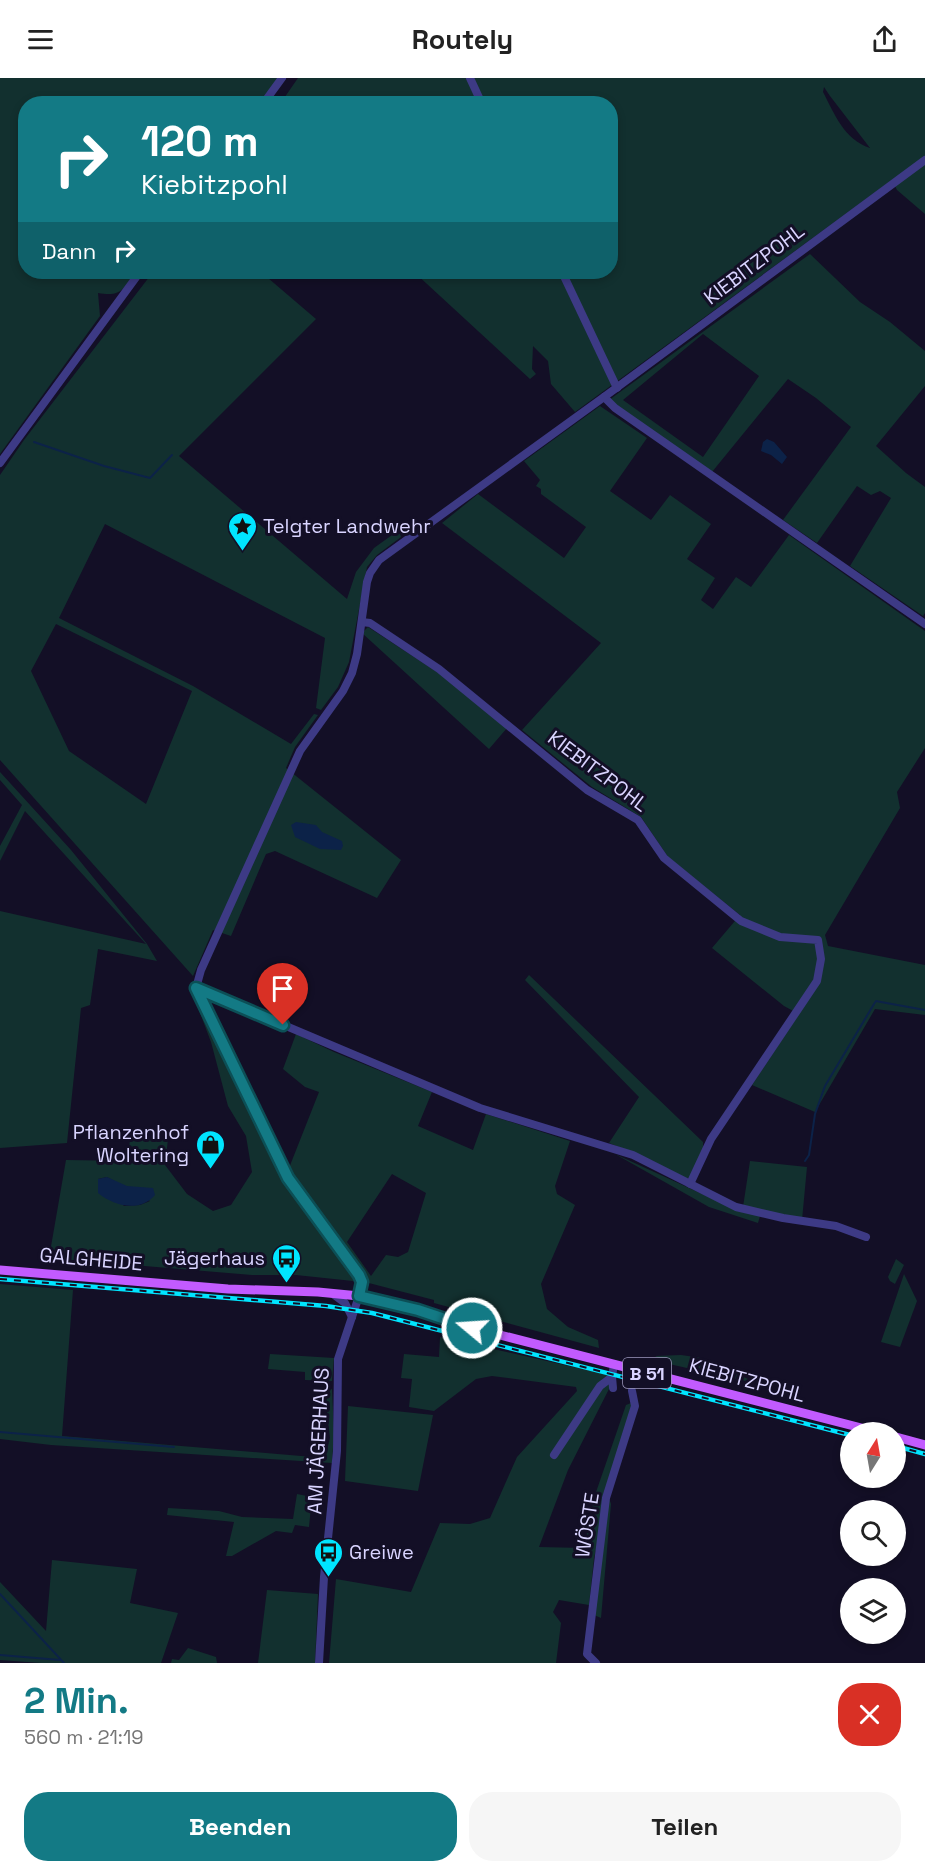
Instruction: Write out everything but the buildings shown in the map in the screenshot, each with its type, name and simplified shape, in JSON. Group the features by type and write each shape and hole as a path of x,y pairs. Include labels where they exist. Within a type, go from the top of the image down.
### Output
{"main road":[{"name":"GALGHEIDE","path":"0,1270 228,1289 359,1296"},
{"name":"KIEBITZPOHL","path":"359,1296 397,1304 472,1328 840,1422"},
{"path":"906,1440 925,1445"}],"street":[{"path":"269,96 282,78"},
{"path":"470,78 478,96"},
{"name":"KIEBITZPOHL","path":"196,988 201,970 300,751 344,691 352,673 357,654 367,582 379,560 617,388 925,160"},
{"path":"0,463 135,279"},
{"path":"565,279 617,388"},
{"path":"604,397 615,408 925,624"},
{"name":"KIEBITZPOHL","path":"362,622 370,623 439,669 587,790 638,820 664,858 741,921 780,937 818,940 821,959 817,981 711,1140 690,1185"},
{"path":"196,988 480,1108 626,1152 736,1207 783,1218 836,1226 866,1237"},
{"path":"196,988 288,1178 359,1275 362,1282 359,1296"},
{"path":"333,1293 345,1303 352,1317"},
{"name":"AM JÄGERHAUS","path":"320,1663 324,1578 336,1459 338,1359 359,1296"},
{"path":"613,1388 614,1364"},
{"path":"554,1455 600,1386 612,1377"},
{"name":"WÖSTE","path":"596,1663 587,1654 606,1498 634,1406 632,1391"}],"green space":[{"path":"0,78 279,78 265,96 18,96 18,279 131,279 117,293 98,293 100,316 0,454"},
{"path":"298,78 925,78 925,214 897,190 893,182 896,177 575,412 551,384 548,361 533,346 532,369 536,374 530,379 422,279 618,279 618,96 286,96","holes":["824,87 870,148 853,139 841,125 823,92"]},
{"path":"810,254 860,302 890,322 925,351 925,386 876,446 925,487 925,613 923,616 850,566 891,498 880,491 871,495 857,486 817,543 783,520 851,427 816,398 788,379 712,472 609,400","holes":["703,334 759,376 703,457 623,400"]},
{"path":"148,279 269,279 316,319 179,456 347,599 356,572 374,548 399,530 401,537 377,555 367,567 349,662 338,687 321,710 316,708 325,638 105,524 59,618 193,686 291,744 314,714 318,715 295,747 286,768 401,860 377,898 275,851 266,854 231,936 213,930 193,976 0,760 0,475 24,440","holes":["56,624 192,691 146,804 69,751 31,671"]},
{"path":"600,406 647,438 610,491 651,520 670,495 711,524 687,559 715,578 701,600 713,609 736,577 751,587 789,535 925,631 925,748 897,792 900,808 825,935 828,946 925,965 925,1015 875,1009 815,1112 752,1085 799,1014 784,1006 712,948 740,915 668,857 641,817 592,787 522,730 601,643 442,523 478,494 564,558 586,527 541,494 541,489 536,486 540,480 524,461"},
{"path":"368,627 440,674 507,728 489,749 362,633"},
{"path":"0,772 71,850 147,944 157,961 98,949 90,1005 81,1008 67,1143 0,1148 0,911 146,944 25,811 0,861 0,846 22,805 0,780"},
{"path":"529,975 703,1142 703,1152 691,1177 685,1179 653,1161 609,1143 639,1097 525,980"},
{"path":"197,1005 284,1180 354,1276 353,1281 49,1258 66,1160 128,1161 130,1138 168,1139 165,1165 187,1194 213,1211 231,1205 252,1172 246,1136 228,1106 211,1042","holes":["107,1177 150,1201 140,1205 124,1206 98,1179"]},
{"path":"296,1034 432,1092 418,1126 473,1150 486,1114 570,1141 555,1186 557,1194 575,1205 541,1284 547,1309 568,1327 598,1340 599,1348 365,1282 364,1275 292,1177 289,1168 319,1092 305,1087 283,1069","holes":["392,1174 426,1193 408,1252 398,1257 386,1255 371,1276 347,1242"]},
{"path":"615,1154 713,1199 760,1216 758,1223 709,1207"},
{"path":"750,1161 807,1167 802,1220 743,1207"},
{"path":"896,1259 904,1265 895,1284 888,1277"},
{"path":"904,1274 917,1301 900,1347 881,1342"},
{"path":"0,1284 73,1290 62,1436 325,1458 330,1438 326,1404 327,1391 332,1389 334,1433 332,1463 51,1445 0,1439"},
{"path":"440,1337 609,1375 609,1389 568,1470 539,1547 584,1548 594,1498 626,1405 631,1403 631,1412 594,1558 589,1605 559,1600 553,1612 561,1623 556,1663 329,1663 336,1579 411,1592 440,1523 470,1524 490,1518 517,1457 577,1391 576,1387 492,1376 476,1379 434,1411 409,1407 412,1379 401,1378 404,1354 439,1357"},
{"path":"270,1354 334,1358 332,1381 305,1380 305,1372 268,1369"},
{"path":"681,1355 702,1358 759,1384 669,1364 655,1356"},
{"path":"348,1406 433,1415 418,1491 345,1481"},
{"path":"297,1494 312,1497 309,1527 295,1525 292,1533 276,1531 232,1556 226,1556 234,1522 167,1515 168,1508 219,1511 242,1517 293,1519"},
{"path":"609,1498 611,1504 601,1618 594,1615"},
{"path":"52,1560 137,1569 130,1603 178,1613 161,1663 41,1663 0,1660 0,1582 46,1631"},
{"path":"267,1590 318,1594 315,1663 258,1663"},
{"path":"188,1648 216,1657 217,1663 171,1663 172,1659 179,1660"}],"water":[{"path":"767,439 774,442 787,457 782,464 771,455 761,451 763,442"},
{"path":"296,822 316,825 322,832 342,841 341,850 320,849 295,837 291,825"},
{"path":"107,1177 127,1186 153,1188 155,1195 149,1201 135,1206 119,1204 98,1193 98,1179"}],"waterway":[{"path":"34,442 104,466 150,478 172,455"},
{"path":"805,1161 809,1155 815,1114 825,1086 876,1001 925,1010"},
{"path":"0,1432 174,1447"},
{"path":"0,1594 64,1663"},
{"path":"0,1655 60,1660"}],"railway":[{"path":"0,1279 326,1306 372,1313 840,1432"},
{"path":"906,1449 925,1454"}],"place":[{"name":"Telgter Landwehr","path":"242,552"},
{"name":"Pflanzenhof Woltering","path":"210,1170"},
{"name":"Jägerhaus","path":"286,1284"},
{"name":"Greiwe","path":"328,1578"}],"route":[{"path":"283,1025 196,988 288,1178 359,1275 362,1282 359,1296 397,1304 472,1328"}]}
